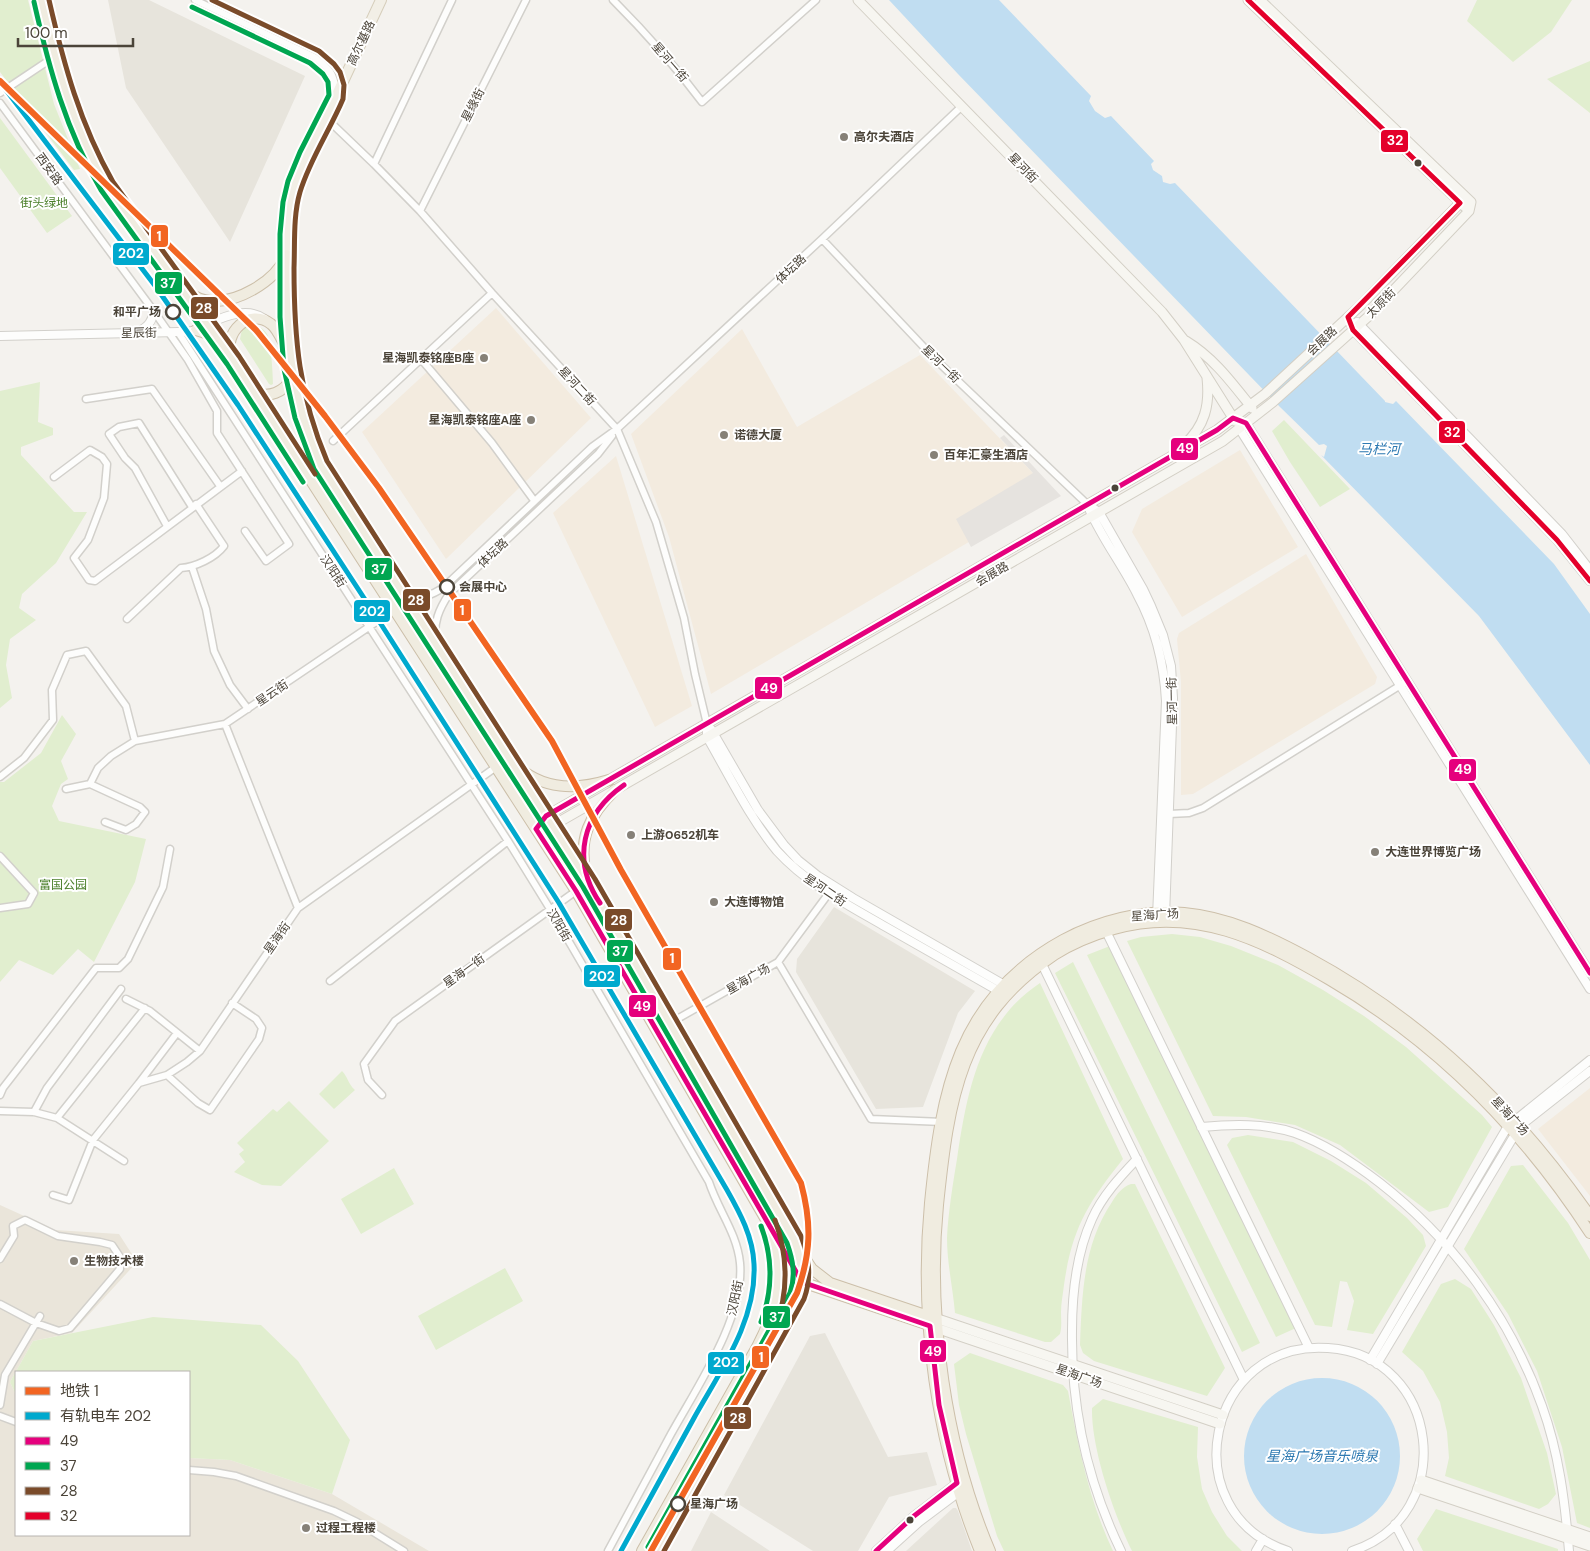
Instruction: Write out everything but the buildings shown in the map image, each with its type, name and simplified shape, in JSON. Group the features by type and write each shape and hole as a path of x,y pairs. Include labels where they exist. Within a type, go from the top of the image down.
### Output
{"highway":[{"path":"41,0 69,110 93,164 233,360 576,891 802,1282 934,1322"},
{"path":"179,286 199,299 211,301 224,300 250,290 268,280 281,268 287,255"},
{"path":"287,255 289,352 292,378 302,422 320,465 588,883 812,1269 830,1283 934,1322"},
{"path":"233,360 229,348 232,334 236,328 248,320 263,321 271,324 289,352"},
{"path":"196,330 215,336"},
{"path":"253,392 260,395 275,393 288,384 292,378"},
{"path":"507,756 519,768 533,777 548,783 576,788 609,780"},
{"path":"588,883 585,867 584,838 588,825 596,811 615,790"},
{"name":"星海广场","path":"980,1551 939,1406 934,1322 927,1274 928,1225 933,1177 945,1122 950,1080 960,1051 974,1024 1026,964 1040,960 1070,936 1104,927 1119,919 1161,918 1181,912 1230,922 1295,950 1358,986 1396,1013 1469,1072 1514,1126 1590,1233"},
{"name":"星海广场","path":"1514,1126 1558,1170 1590,1216"},
{"path":"642,1551 772,1316 776,1302 778,1269 774,1239 769,1225"},
{"path":"655,1551 797,1296 802,1282 800,1261 794,1240"},
{"name":"星海广场","path":"961,1487 990,1551"}],"main road":[{"name":"高尔基路","path":"287,255 286,238 289,210 295,183 310,147 326,118 381,0"},
{"name":"星河街","path":"858,0 1162,312 1184,340 1233,418 1243,426"},
{"path":"1248,0 1469,211 1471,202"},
{"path":"1260,0 1471,202"},
{"path":"1460,203 1471,202"},
{"name":"太原街","path":"1348,317 1460,203"},
{"name":"太原街","path":"1356,327 1469,211"},
{"name":"会展路","path":"536,829 546,816 1216,430 1265,394 1348,317"},
{"name":"会展路","path":"536,829 552,826 1223,441 1273,402 1356,327"},
{"name":"星河街","path":"1184,340 1220,368 1257,414"},
{"path":"1175,454 1196,432 1202,422 1207,409 1209,394 1206,376"},
{"name":"星海广场","path":"934,1322 1221,1420"},
{"path":"1419,1484 1567,1534 1590,1546"},
{"path":"1567,1534 1590,1537"}],"street":[{"path":"195,0 314,58 325,66 334,77 337,94"},
{"path":"374,164 452,0"},
{"name":"星缘街","path":"420,211 526,0"},
{"name":"星河一街","path":"613,0 639,26 686,80 702,102 816,0"},
{"path":"0,93 54,57"},
{"name":"西安路","path":"0,103 169,332 217,411 217,433 289,544 266,561 245,531"},
{"name":"体坛路","path":"406,597 424,597 444,587 592,447 617,429 822,240 962,106"},
{"name":"星河二街","path":"326,118 420,211 492,293 617,429 656,522 684,618 695,674 711,735 752,814 767,838 793,867 812,883 1005,990"},
{"name":"星河一街","path":"822,240 935,359 1088,504 1143,589 1157,618 1168,650 1173,698 1169,814 1161,918"},
{"path":"333,441 492,293"},
{"path":"136,333 148,325 152,319 153,310"},
{"name":"星辰街","path":"0,336 178,332 196,330 206,323 242,313 258,314 271,324"},
{"name":"会展路","path":"1348,317 1356,327"},
{"path":"1356,327 1557,540 1590,581"},
{"name":"太原街","path":"1356,327 1562,534 1590,570"},
{"name":"汉阳街","path":"178,332 508,841 550,909 709,1182 735,1238 740,1262 739,1293 726,1333 608,1551"},
{"path":"421,359 492,443 533,500"},
{"path":"86,399 152,389 220,486"},
{"path":"127,619 181,568 192,567 220,551 224,546 194,506 139,423 119,427 109,434 125,458 135,468 167,526"},
{"name":"星河街","path":"1243,426 1404,683 1590,973"},
{"name":"体坛路","path":"437,646 435,634 436,618 449,594 598,454 617,429"},
{"path":"54,477 90,450 102,457 107,464 108,470 104,479 104,498 88,540 74,558 89,580 95,581 242,471"},
{"name":"星河一街","path":"1096,514 1145,610 1158,645 1163,666 1166,700 1161,918"},
{"path":"192,567 206,609 214,651 230,685 248,709"},
{"name":"星云街","path":"135,741 225,724 394,610"},
{"path":"0,777 24,758 53,720 52,690 67,655 86,651 126,706 135,741 110,756 98,768 90,784"},
{"path":"1169,814 1188,813 1203,808 1404,683"},
{"name":"星河街","path":"1404,683 1590,989"},
{"path":"225,724 298,908"},
{"name":"星河二街","path":"711,735 762,815 784,845 798,860 818,876 853,898 1005,990"},
{"name":"星海街","path":"139,1083 167,1075 200,1051 298,908 496,767"},
{"path":"66,789 90,784 140,807 145,812 136,824 126,830 105,822"},
{"path":"330,981 508,841"},
{"path":"0,1094 96,968 119,968 128,959 163,887 170,849"},
{"path":"0,856 34,894 28,904 0,908"},
{"name":"星海一街","path":"382,1095 368,1080 364,1064 394,1021 576,891"},
{"name":"星海广场","path":"670,1024 778,962 829,893"},
{"path":"1104,927 1309,1348"},
{"path":"1040,960 1244,1380"},
{"path":"778,962 871,1119 945,1122"},
{"path":"34,1112 48,1088 121,989"},
{"path":"126,998 144,1008 200,1051"},
{"path":"167,1075 198,1104 210,1110 259,1039 262,1028 256,1019 232,1003"},
{"path":"58,1118 144,1008"},
{"path":"53,1195 69,1200 93,1140 177,1033"},
{"path":"1373,1362 1441,1239 1514,1126 1590,1060"},
{"path":"1373,1362 1447,1246 1514,1126 1590,1071"},
{"path":"0,1111 34,1112 58,1118 124,1161"},
{"path":"1201,1127 1234,1124 1265,1126 1295,1133 1320,1144 1352,1163 1389,1190 1441,1239 1479,1284 1498,1313 1516,1344 1530,1375 1543,1408 1561,1475 1569,1551"},
{"path":"1121,1551 1101,1507 1086,1460 1076,1411 1072,1316 1077,1266 1082,1245 1093,1217 1114,1185 1137,1159"},
{"path":"0,1259 14,1236 13,1226 25,1220 58,1236 112,1245 120,1257 120,1269 70,1328 59,1331 36,1323 0,1304"},
{"path":"0,1405 3,1374 40,1316"},
{"path":"1288,1551 1268,1547 1263,1539 1242,1521 1232,1509 1222,1488 1216,1466 1216,1450 1221,1420 1235,1392 1244,1380 1269,1361 1283,1354 1309,1348 1328,1348 1344,1350 1373,1362 1399,1383 1409,1396 1422,1426 1425,1459 1419,1484 1410,1506 1396,1524 1374,1541 1352,1551"},
{"path":"0,1416 15,1422"},
{"path":"190,1470 236,1476 334,1511 358,1522 404,1551"},
{"path":"876,1551 914,1516 961,1487"},
{"path":"887,1551 961,1487"},
{"path":"1396,1524 1409,1551"},
{"path":"1256,1551 1263,1539"}],"shaded area":[{"path":"108,0 149,0 305,76 230,242 126,88"},
{"path":"496,308 591,418 446,559 362,432"},
{"path":"742,329 797,427 920,355 1052,493 711,694 669,537 631,434"},
{"path":"1004,435 1061,496 971,547 956,519 1033,473 1000,438"},
{"path":"1240,450 1298,547 1182,617 1132,532 1142,509"},
{"path":"616,456 692,706 655,727 553,513"},
{"path":"1306,554 1377,677 1375,684 1193,794 1181,795 1181,682 1177,639 1179,633"},
{"path":"834,907 975,991 958,1013 923,1107 876,1109 796,972 797,959"},
{"path":"1590,1088 1590,1196 1538,1129"},
{"path":"0,1205 55,1230 119,1234 137,1262 72,1333 33,1341 10,1382 15,1393 15,1536 190,1536 190,1458 230,1460 332,1494 429,1551 0,1551"},
{"path":"825,1333 888,1457 927,1452 937,1485 889,1497 858,1551 813,1551 724,1495 810,1336"},
{"path":"953,1508 956,1508 958,1511 972,1551 906,1551"},
{"path":"711,1512 770,1551 691,1551"}],"green space":[{"path":"0,0 28,0 54,104 80,169 74,170 0,72"},
{"path":"1477,0 1572,0 1551,32 1513,62 1467,21"},
{"path":"1590,61 1590,113 1547,79"},
{"name":"街头绿地","path":"0,118 72,216 47,233 0,168"},
{"path":"250,324 262,328 267,334 273,373 273,384 271,385 240,339 242,329"},
{"path":"40,382 38,422 53,428 53,435 21,447 21,455 74,512 87,512 56,563 22,594 19,608 36,620 10,639 6,665 12,698 0,708 0,391"},
{"path":"1284,420 1350,489 1320,507 1272,431"},
{"name":"富国公园","path":"62,715 76,734 61,761 68,779 61,784 52,806 59,821 146,839 135,882 94,962 78,949 53,975 19,960 0,982 0,782 4,782 41,753"},
{"path":"1172,934 1200,937 1231,946 1278,965 1323,990 1364,1016 1406,1047 1482,1115 1492,1127 1448,1207 1429,1212 1340,1145 1295,1125 1246,1117 1213,1116 1127,941 1141,937"},
{"path":"1110,946 1296,1328 1276,1337 1087,955"},
{"path":"1073,962 1260,1343 1242,1352 1055,973"},
{"path":"1040,983 1123,1159 1091,1203 1077,1232 1067,1265 1061,1305 1060,1334 1051,1342 1045,1342 955,1313 947,1247 950,1209 961,1134 979,1061 1003,1018 1019,1000"},
{"path":"342,1071 355,1090 334,1109 319,1094"},
{"path":"289,1101 329,1141 281,1186 262,1185 234,1172 245,1162 239,1154 244,1150 237,1143 273,1109 277,1112"},
{"path":"1248,1135 1293,1142 1331,1161 1366,1183 1407,1218 1423,1235 1426,1246 1373,1334 1347,1330 1354,1301 1347,1282 1340,1281 1332,1327 1315,1325 1227,1145 1232,1138"},
{"path":"1523,1165 1568,1223 1590,1260 1590,1528 1577,1523 1562,1447 1537,1371 1508,1314 1464,1249 1511,1166"},
{"path":"394,1168 414,1204 361,1234 341,1199"},
{"path":"1135,1184 1225,1368 1207,1396 1094,1361 1083,1353 1080,1345 1083,1289 1095,1235 1102,1218 1116,1196 1122,1189"},
{"path":"505,1268 523,1301 436,1350 418,1316"},
{"path":"1455,1279 1471,1289 1494,1325 1521,1378 1547,1453 1556,1494 1548,1504 1539,1509 1445,1476 1449,1458 1447,1432 1440,1402 1423,1371 1402,1352 1441,1284"},
{"path":"153,1317 261,1325 298,1361 350,1440 332,1494 230,1460 190,1458 190,1371 16,1371 33,1341"},
{"path":"970,1353 1063,1385 1068,1391 1080,1452 1091,1493 1113,1551 1004,1551 997,1536 959,1405 954,1364"},
{"path":"15,1373 15,1393 10,1382"},
{"path":"1103,1399 1198,1427 1197,1457 1202,1489 1212,1512 1227,1536 1242,1551 1132,1551 1111,1500 1095,1442 1092,1408"},
{"path":"1436,1509 1558,1549 1558,1551 1423,1551 1417,1539"}],"water":[{"name":"马栏河","path":"889,0 999,0 1091,96 1089,101 1095,111 1105,118 1111,116 1154,161 1151,164 1153,170 1162,176 1163,182 1175,183 1385,402 1393,404 1396,401 1554,564 1590,614 1590,765 1479,616 1321,455 1324,457 1327,446 1324,444 1319,445 1280,407 958,74"},
{"name":"星海广场音乐喷泉","path":"1322,1378 1352,1384 1365,1391 1377,1401 1387,1413 1394,1426 1400,1456 1394,1486 1387,1499 1377,1511 1365,1521 1352,1528 1322,1534 1292,1528 1279,1521 1267,1511 1257,1499 1250,1486 1244,1456 1250,1426 1257,1413 1267,1401 1279,1391 1292,1384"}],"metro line":[{"name":"1","path":"0,81 256,330 325,416 379,488 552,741 621,870 801,1183 807,1212 808,1238 805,1265 797,1293 651,1551"}],"tram line":[{"name":"202","path":"0,82 156,287 238,405 559,903 737,1207 753,1254 753,1285 750,1305 735,1345 621,1551"}],"transit line":[{"name":"28","path":"49,0 74,94 91,138 113,182 239,356 315,474"},
{"name":"28","path":"212,0 319,51 340,72 344,85 343,99 338,111 304,180 296,210 295,230 295,319 300,366 310,413 327,461 595,879 804,1244 809,1267 804,1299 664,1551"},
{"name":"32","path":"1248,0 1460,203 1348,317 1353,330 1557,540 1590,581"},
{"name":"37","path":"34,2 46,51 68,122 101,190 227,364 303,482"},
{"name":"37","path":"192,7 310,63 323,74 328,82 329,95 300,152 288,181 283,202 280,234 280,317 284,369 295,418 314,469 583,887 789,1249 793,1274 790,1293 648,1547"},
{"name":"49","path":"876,1551 914,1516 957,1483 939,1405 930,1326 802,1282 576,891 536,829 546,816 1217,430 1233,418 1246,423 1590,973"},
{"name":"49","path":"600,903 591,887 586,871 585,839 590,824 598,810 624,785"},
{"name":"28","path":"775,1220 784,1260 785,1288 780,1315 775,1328"},
{"name":"37","path":"761,1226 768,1250 770,1274 768,1298 761,1322"}],"place":[{"name":"高尔夫酒店","path":"844,137"},
{"name":"和平广场","path":"173,312"},
{"name":"星海凯泰铭座B座","path":"484,358"},
{"name":"星海凯泰铭座A座","path":"531,420"},
{"name":"诺德大厦","path":"724,435"},
{"name":"百年汇豪生酒店","path":"934,455"},
{"name":"会展中心","path":"447,587"},
{"name":"上游0652机车","path":"631,835"},
{"name":"大连世界博览广场","path":"1375,852"},
{"name":"大连博物馆","path":"714,902"},
{"name":"生物技术楼","path":"74,1261"},
{"name":"星海广场","path":"678,1504"},
{"name":"过程工程楼","path":"306,1528"}]}
